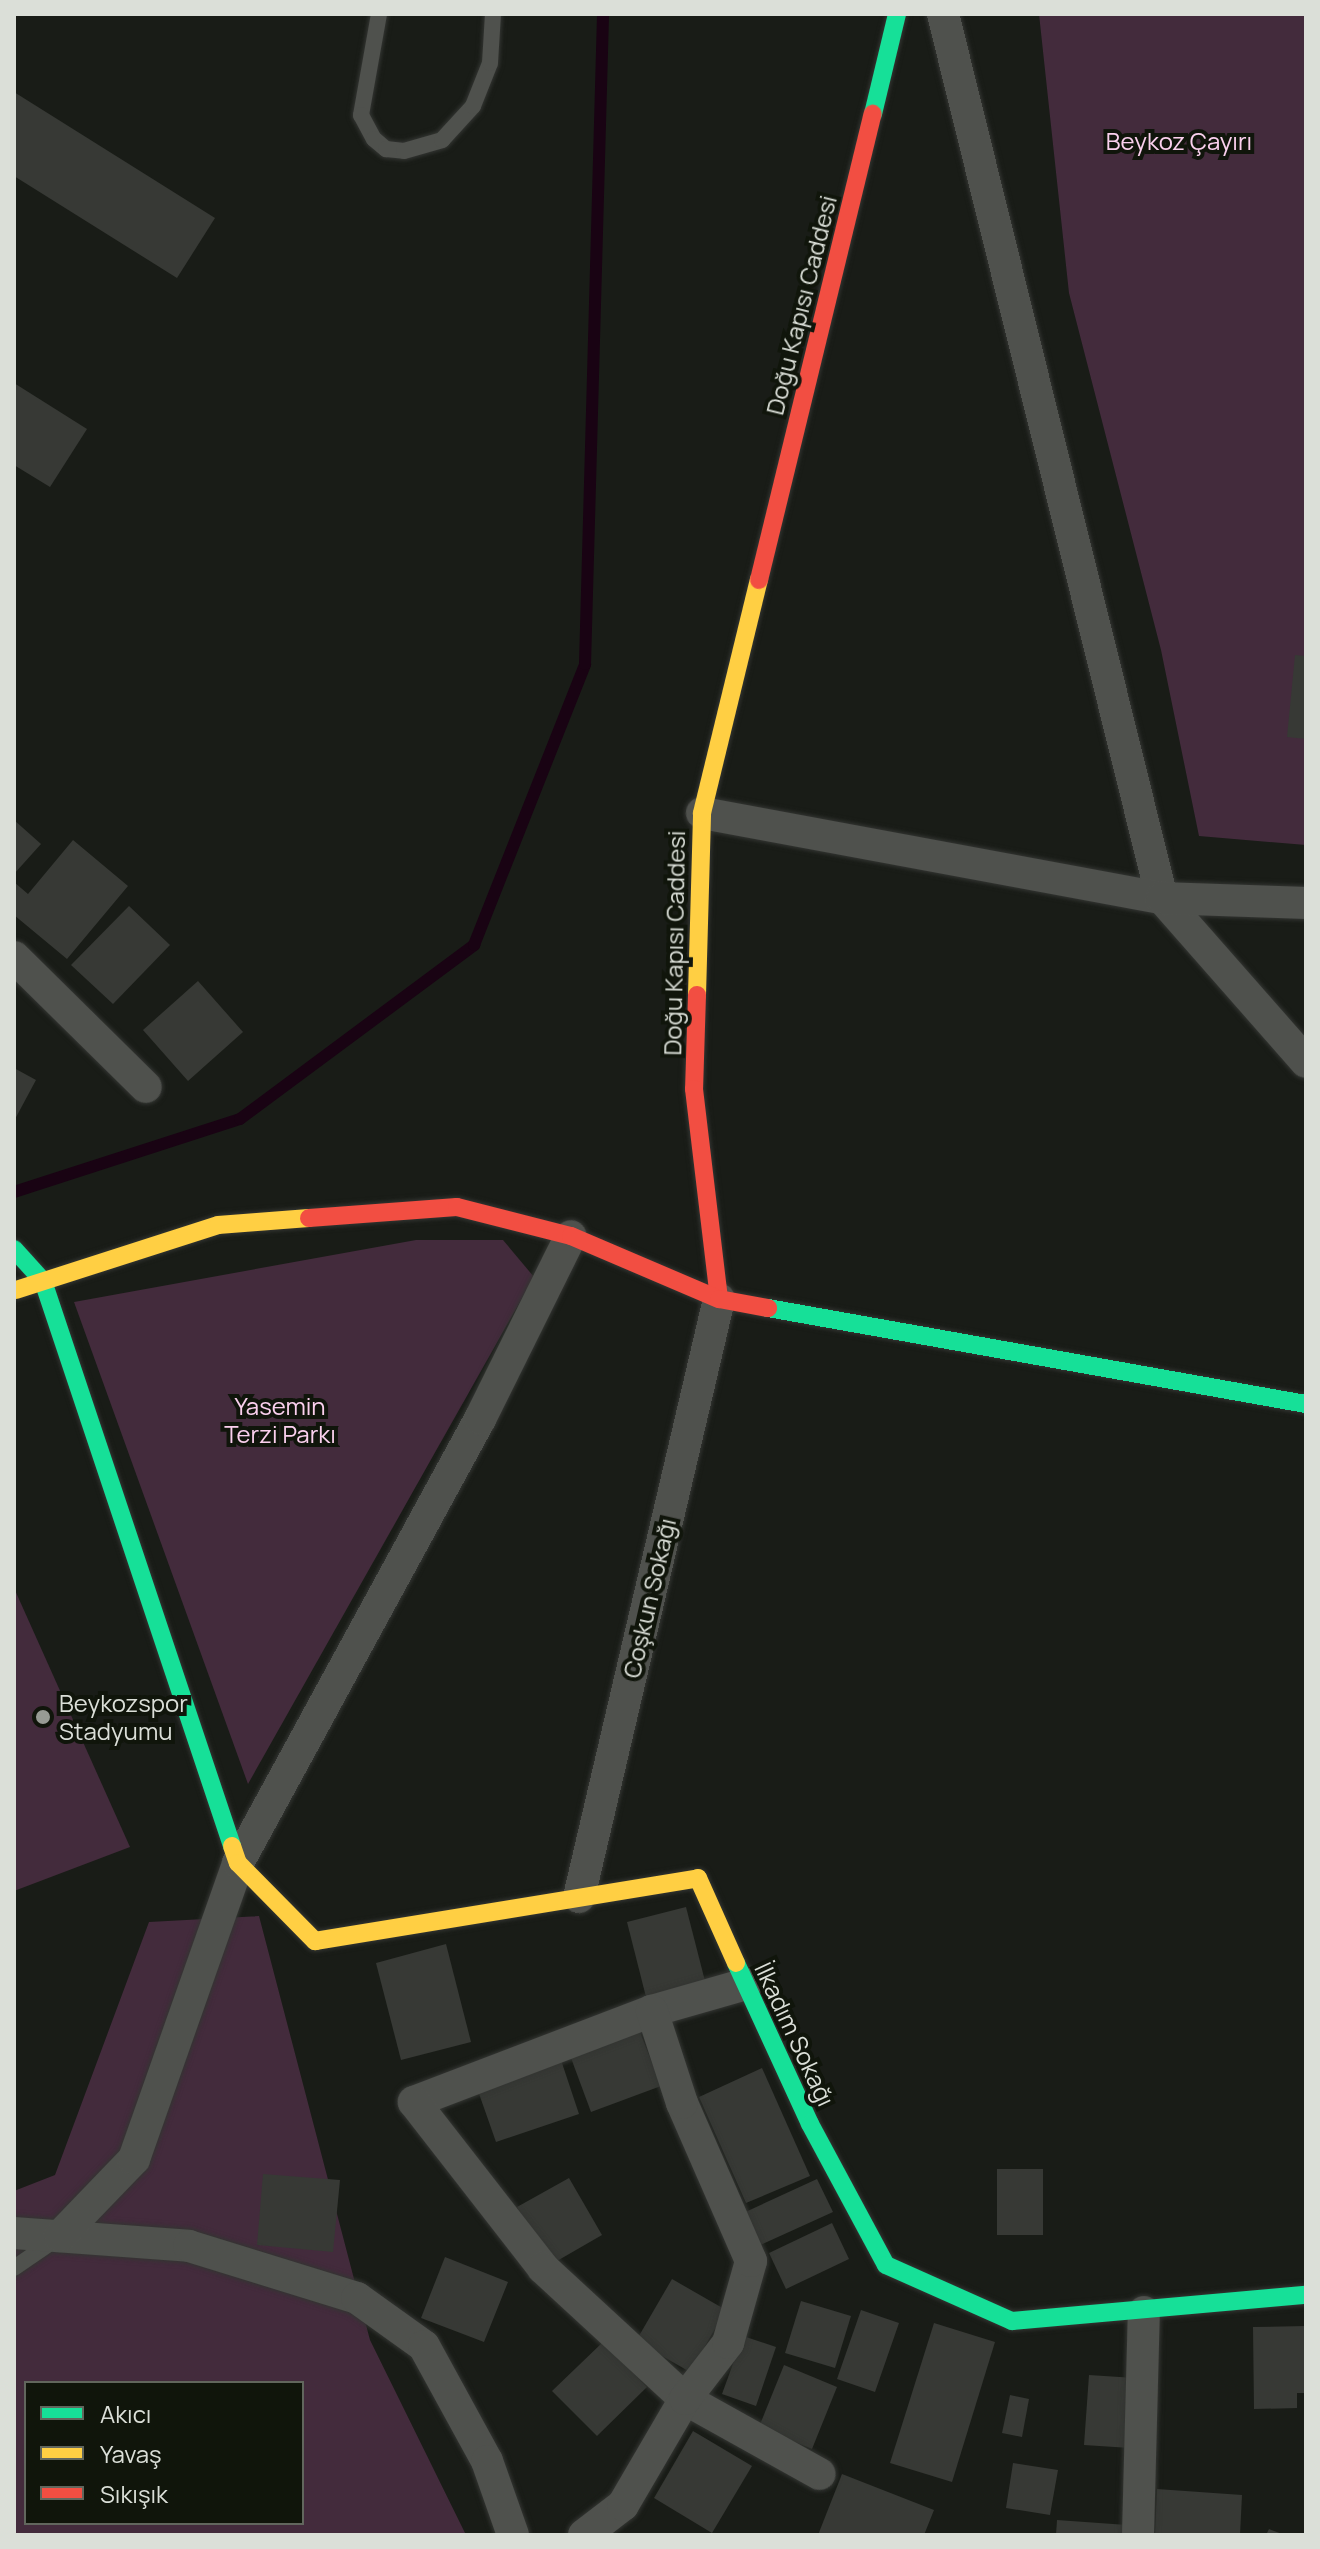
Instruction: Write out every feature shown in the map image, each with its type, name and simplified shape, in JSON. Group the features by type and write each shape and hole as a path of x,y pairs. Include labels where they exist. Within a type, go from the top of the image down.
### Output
{"street":[{"name":"Doğu Kapısı Caddesi","path":"719,1299 694,1089 702,813 897,14"},
{"path":"943,14 1162,898 1306,1062"},
{"path":"702,813 1162,898 1306,903"},
{"path":"14,957 146,1087"},
{"path":"14,1291 218,1225 457,1207 571,1236 719,1299 1306,1404"},
{"path":"60,2236 134,2159 238,1863 480,1419 571,1236"},
{"path":"14,1249 43,1281 238,1863"},
{"name":"Coşkun Sokağı","path":"579,1897 719,1299"},
{"name":"İlkadım Sokağı","path":"238,1863 315,1941 698,1878 810,2124 886,2265 1012,2321 1144,2312 1306,2295"},
{"path":"746,1984 652,2011 414,2102 543,2268 685,2399 820,2474"},
{"path":"584,2535 623,2505 685,2399 728,2343 751,2261 682,2103 652,2011"},
{"path":"14,2233 189,2246 357,2298 424,2346 487,2461 513,2535"},
{"path":"1138,2535 1144,2312"}],"lane":[{"path":"379,14 361,115 374,139 386,149 404,151 442,140 473,106 490,63 493,14"},
{"path":"14,2268 60,2236"}],"green space":[{"name":"Beykoz Çayırı","path":"1039,14 1306,14 1306,845 1199,836 1161,650 1069,293"},
{"name":"Yasemin Terzi Parkı","path":"416,1240 503,1240 534,1277 248,1784 74,1302"},
{"name":"Beykozspor Stadyumu","path":"14,1588 130,1847 14,1891"},
{"path":"259,1916 370,2340 466,2535 14,2535 14,2191 55,2175 149,1922"}],"building":[{"path":"14,92 215,218 177,278 14,176"},
{"path":"14,383 87,429 50,487 14,465"},
{"path":"1295,655 1306,656 1306,739 1287,737"},
{"path":"14,820 41,844 14,874"},
{"path":"73,840 128,886 67,959 14,915 14,882 28,894"},
{"path":"129,906 170,945 113,1004 71,965"},
{"path":"198,981 243,1032 188,1081 143,1030"},
{"path":"14,1068 36,1080 14,1121"},
{"path":"686,1907 705,1981 646,1997 627,1922"},
{"path":"446,1944 471,2042 401,2060 376,1963"},
{"path":"640,2032 661,2086 591,2112 571,2058"},
{"path":"561,2060 579,2114 496,2142 477,2088"},
{"path":"762,2068 810,2176 746,2203 699,2097"},
{"path":"997,2169 1043,2169 1043,2235 997,2235"},
{"path":"263,2174 340,2180 333,2252 257,2245"},
{"path":"569,2178 602,2235 550,2265 517,2207"},
{"path":"817,2179 833,2212 756,2247 741,2214"},
{"path":"832,2223 849,2259 786,2289 769,2253"},
{"path":"445,2257 508,2282 484,2342 421,2318"},
{"path":"672,2279 726,2310 690,2372 636,2341"},
{"path":"801,2301 851,2316 835,2368 785,2353"},
{"path":"861,2310 899,2323 875,2392 837,2379"},
{"path":"934,2323 995,2342 952,2482 890,2463"},
{"path":"1306,2326 1306,2393 1297,2393 1297,2408 1254,2409 1253,2327"},
{"path":"743,2336 776,2347 756,2406 722,2394"},
{"path":"603,2342 647,2387 597,2436 552,2391"},
{"path":"784,2365 837,2387 812,2449 759,2427"},
{"path":"1089,2375 1135,2378 1130,2448 1084,2445"},
{"path":"1010,2395 1029,2399 1022,2437 1002,2433"},
{"path":"693,2431 752,2466 712,2533 654,2498"},
{"path":"1013,2463 1058,2470 1050,2515 1006,2508"},
{"path":"842,2474 934,2510 924,2535 818,2535"},
{"path":"1157,2489 1242,2495 1240,2535 1155,2535"},
{"path":"1057,2520 1127,2525 1126,2535 1056,2535"},
{"path":"1269,2529 1285,2535 1266,2535"}],"waterway":[{"path":"14,1192 240,1119 474,945 585,664 603,14"}],"traffic: fast":[{"path":"873,114 897,14"},
{"path":"14,1249 43,1281 232,1846"},
{"path":"768,1308 1306,1404"},
{"path":"736,1963 810,2124 886,2265 1012,2321 1306,2295"}],"traffic: slow":[{"path":"697,995 702,813 759,580"},
{"path":"16,1290 218,1225 309,1218"},
{"path":"232,1846 238,1863 315,1941 698,1878 736,1963"}],"traffic: jam":[{"path":"759,580 873,114"},
{"path":"697,995 694,1089 719,1299"},
{"path":"309,1218 457,1207 571,1236 719,1299 768,1308"}],"place":[{"name":"Beykozspor Stadyumu","path":"43,1717"}]}
